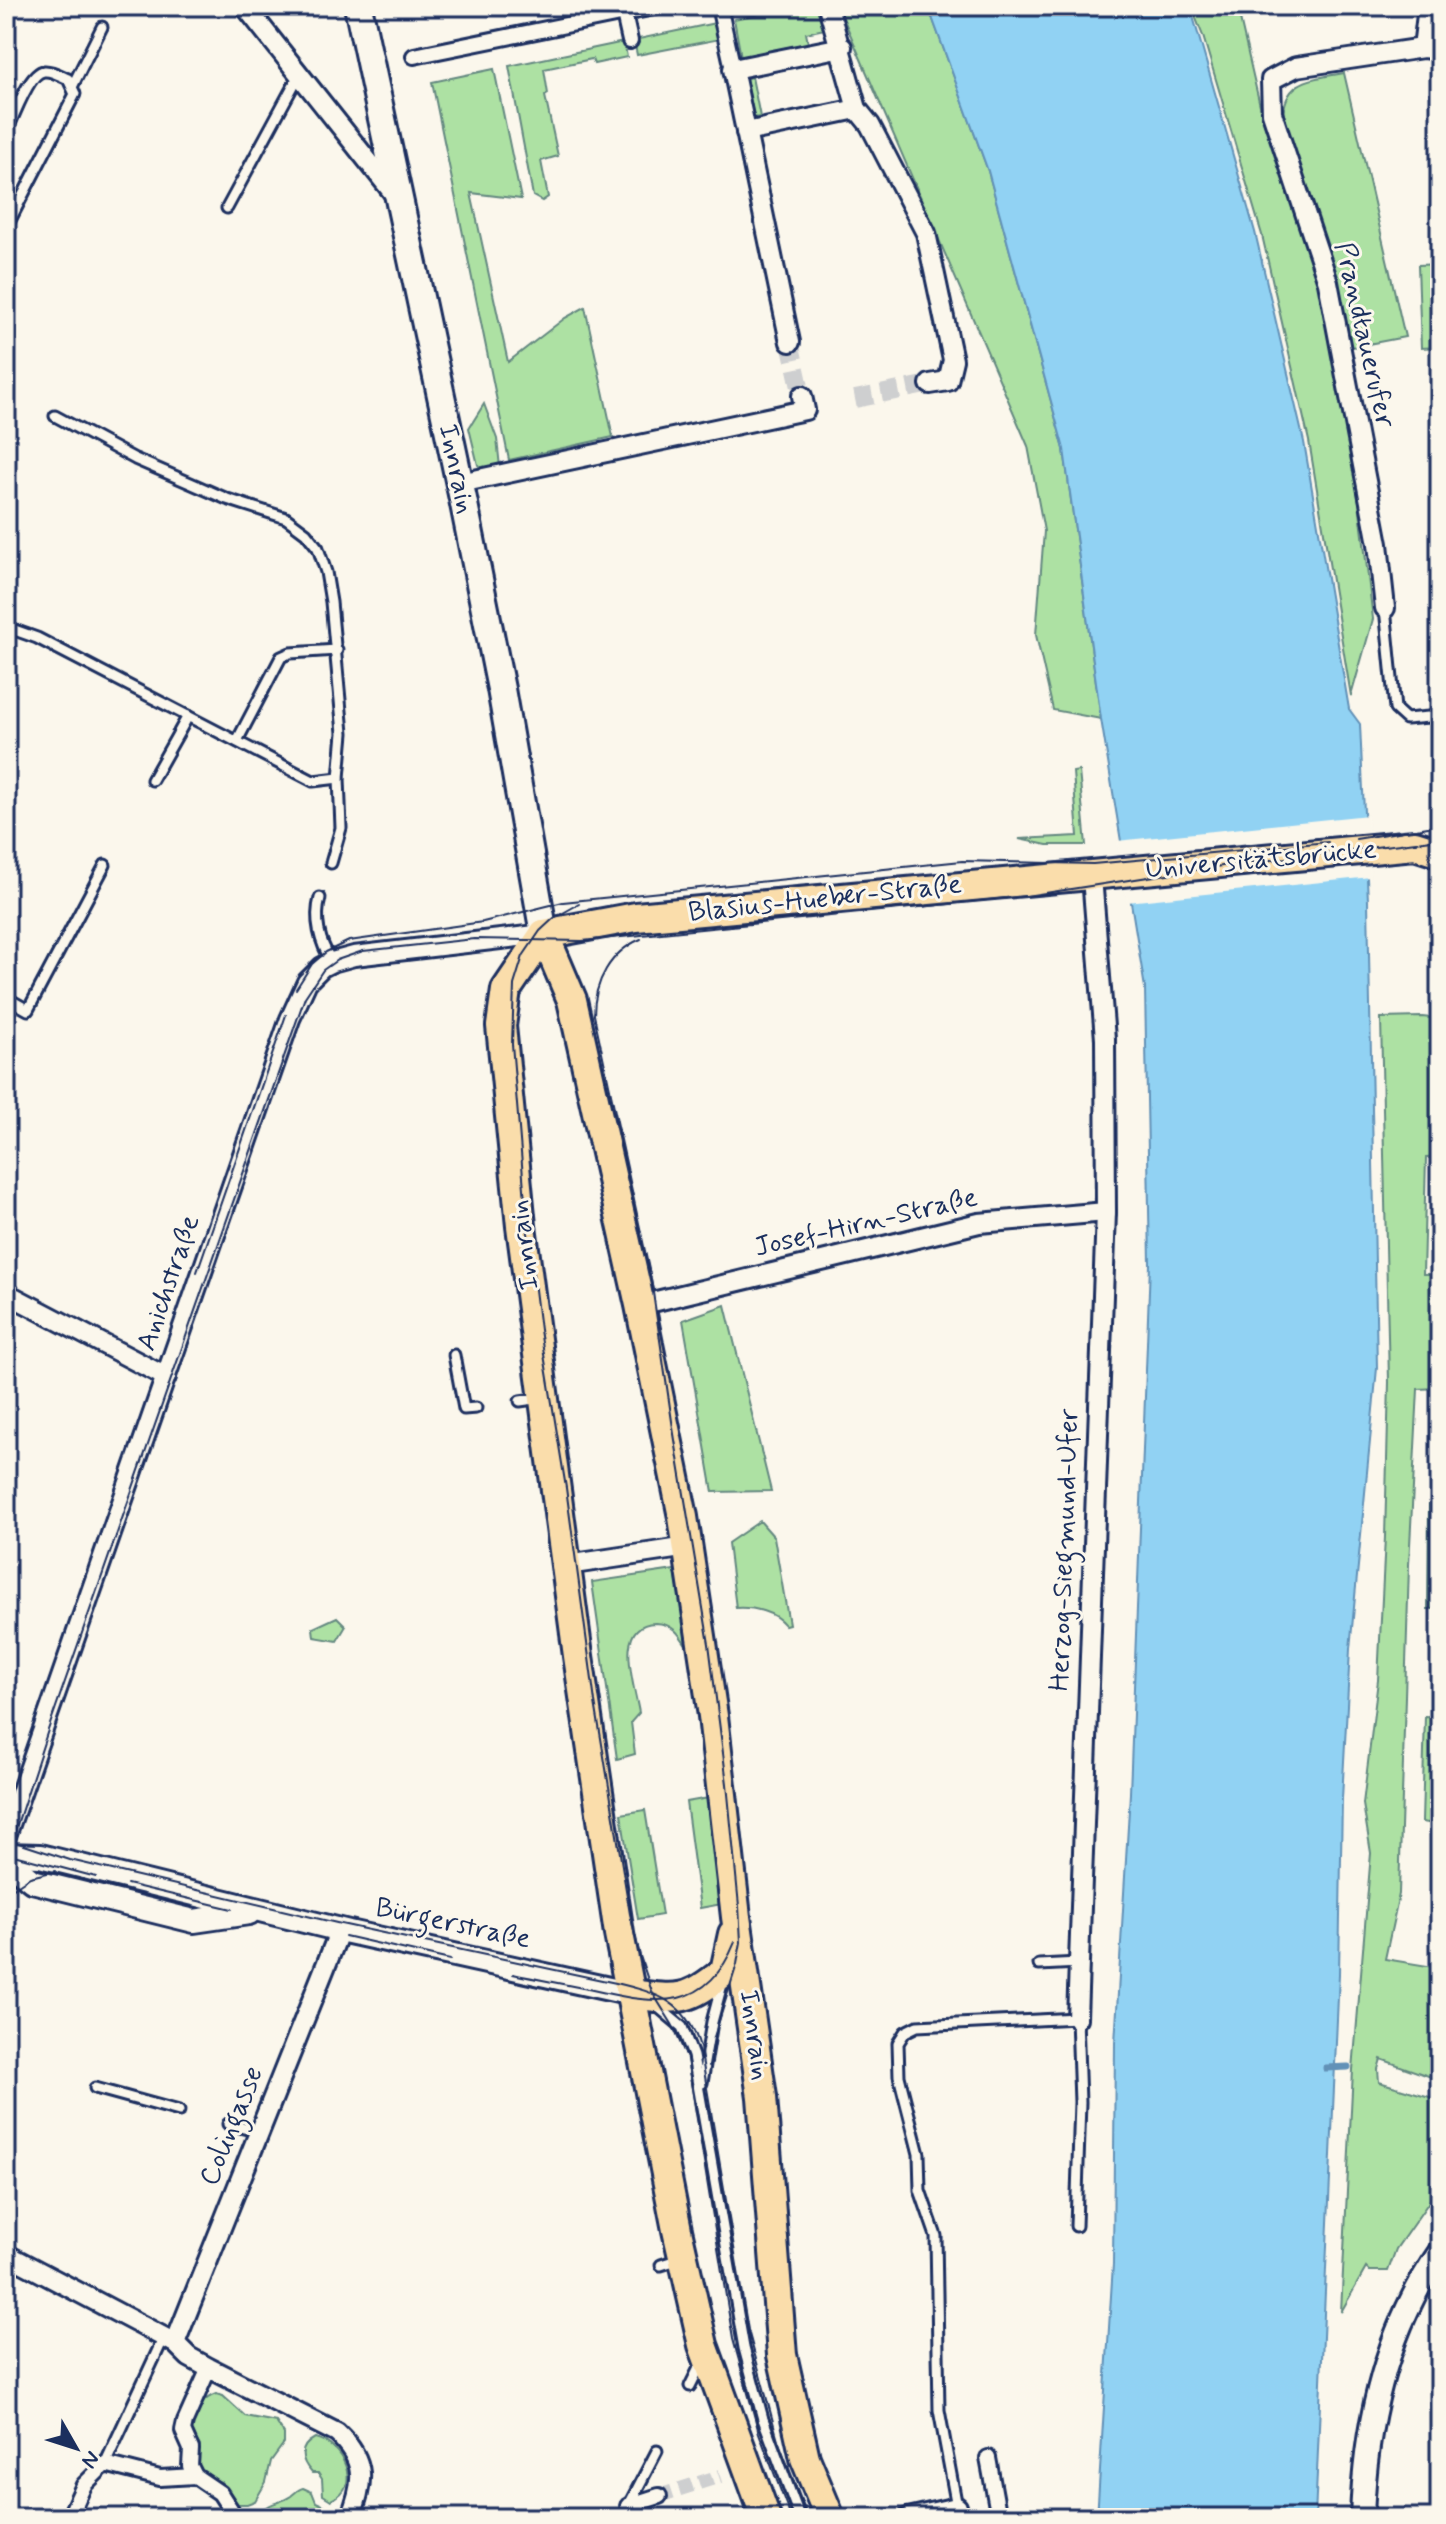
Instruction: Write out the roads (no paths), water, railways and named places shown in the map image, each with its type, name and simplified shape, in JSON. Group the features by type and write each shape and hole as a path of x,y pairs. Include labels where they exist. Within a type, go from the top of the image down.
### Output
{"main road":[{"name":"Innrain","path":"358,6 460,483 501,689 544,934 569,990 640,1305 688,1547 762,2097 782,2355 805,2458 830,2518"},
{"path":"1427,849 1440,831"},
{"name":"Universitätsbrücke","path":"1100,876 1375,849 1427,849"},
{"name":"Blasius-Hueber-Straße","path":"544,934 636,917 1100,876"},
{"name":"Innrain","path":"544,934 506,990 501,1026 521,1226 533,1399 567,1565 614,1905 632,1994 672,2262 766,2518"},
{"path":"632,1994 668,1999 697,1993 725,1971 736,1917"}],"street":[{"path":"245,6 399,201"},
{"path":"414,56 521,30 659,6"},
{"path":"719,6 790,342"},
{"path":"828,6 857,109 870,125 926,233 953,360 948,381 930,384"},
{"path":"1428,6 1431,49"},
{"path":"624,14 630,41"},
{"path":"733,69 842,47"},
{"name":"Prandtauerufer","path":"1385,608 1378,544 1328,282 1272,113 1271,80 1296,67 1431,49"},
{"path":"746,132 857,109"},
{"path":"460,483 805,410 802,396"},
{"name":"Herzog-Siegmund-Ufer","path":"1077,2018 1106,1212 1100,876"},
{"path":"332,962 354,956 544,934"},
{"name":"Anichstraße","path":"6,1836 296,1004 313,975 332,962"},
{"name":"Josef-Hirn-Straße","path":"640,1305 979,1223 1106,1212"},
{"path":"6,1293 166,1377"},
{"path":"567,1565 688,1547"},
{"name":"Bürgerstraße","path":"6,1857 40,1856 340,1930 632,1994"},
{"name":"Colingasse","path":"169,2340 259,2132 340,1930"},
{"path":"1362,2518 1364,2470 1380,2385 1404,2318 1440,2252"},
{"path":"6,2254 169,2340 189,2357 203,2376 337,2433 349,2444 361,2474 360,2493 350,2518"},
{"path":"203,2376 183,2431 191,2449 190,2466 195,2476 220,2493 236,2518"},
{"path":"988,2458 999,2518"},
{"path":"69,2518 84,2485 105,2464 160,2478 195,2476"},
{"path":"625,2512 659,2496"},
{"path":"908,2518 949,2512"}],"lane":[{"path":"73,85 102,27"},
{"path":"6,134 31,79 39,72 48,70 68,79 73,85 75,94 6,228"},
{"path":"227,208 299,75"},
{"path":"55,416 135,459 227,499 281,515 312,539 322,557 329,586 343,733 339,778 341,828 331,863"},
{"path":"1385,608 1395,709 1406,719 1440,716"},
{"path":"6,627 23,631 313,781 339,778"},
{"path":"237,741 281,657 290,653 337,650"},
{"path":"152,780 188,716"},
{"path":"6,1012 12,1001 28,1010 105,865"},
{"path":"320,898 316,921 332,962"},
{"path":"454,1355 464,1409 476,1408"},
{"path":"1039,1965 1079,1963"},
{"path":"701,2090 712,2022 725,1971"},
{"path":"632,1994 659,2007 682,2027 693,2056 744,2348 763,2419 800,2518"},
{"path":"949,2512 939,2410 936,2236 920,2190 919,2154 899,2076 898,2043 905,2032 917,2026 1077,2018"},
{"name":"Herzog-Siegmund-Ufer","path":"1076,2226 1080,2102 1077,2018"},
{"path":"95,2088 179,2111"},
{"path":"228,2124 259,2132"},
{"path":"105,2464 169,2340"},
{"path":"690,2386 698,2370 711,2367"},
{"path":"625,2512 657,2451"}],"water":[{"path":"928,6 1190,6 1255,232 1304,442 1349,709 1360,724 1368,901 1377,1368 1350,1649 1315,2518 1097,2518 1113,2264 1115,2043 1130,1793 1150,1264 1145,988 1101,719 1064,449 988,171"}],"waterway":[{"path":"1326,2068 1348,2067"}],"tunnel":[{"path":"790,342 802,396"},
{"path":"855,399 930,384"},
{"path":"659,2496 720,2476"}],"tram line":[{"path":"1356,839 1440,825"},
{"path":"6,1858 305,997 323,970 337,960 363,951 474,939 582,941 1026,896 1206,868 1440,839"},
{"path":"296,989 312,964 326,952 349,941 483,922 563,902 962,861 1093,864 1328,842"},
{"path":"579,904 554,918 540,931 523,956 514,985 512,1044 527,1225 540,1330 630,1914 652,1992 672,2024 687,2058 733,2339 759,2433 791,2518"},
{"path":"641,939 621,952 606,970 597,991 594,1015 651,1279 709,1644 727,1784 741,1942 714,2037 709,2066"},
{"path":"197,1272 286,1015"},
{"path":"6,1839 70,1860 341,1924 631,1987 658,1996 679,2010 687,2019 700,2047 748,2330 778,2440 808,2518"},
{"path":"6,1853 96,1877"},
{"path":"6,1893 30,1877 56,1871"},
{"path":"127,1884 232,1909"},
{"path":"345,1936 450,1960"},
{"path":"513,1974 619,1996 660,2000 678,1998 695,1992 710,1981 724,1965 735,1942"}]}
